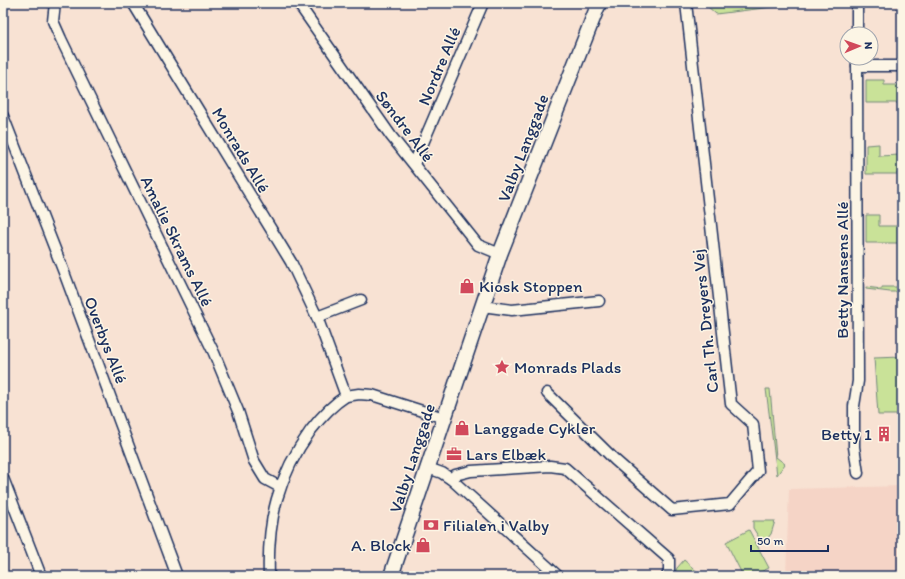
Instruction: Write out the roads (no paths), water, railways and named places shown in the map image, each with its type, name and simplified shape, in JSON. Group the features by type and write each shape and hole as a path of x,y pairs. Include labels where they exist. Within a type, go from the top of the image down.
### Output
{"street":[{"name":"Amalie Skrams Allé","path":"55,3 54,21 61,39 214,353 238,411 254,461 265,479 280,487"},
{"name":"Monrads Allé","path":"133,3 291,262 317,317 346,396"},
{"name":"Søndre Allé","path":"298,3 391,136 478,245 500,254"},
{"name":"Nordre Allé","path":"414,164 483,3"},
{"name":"Valby Langgade","path":"391,576 500,254 598,3"},
{"name":"Carl Th. Dreyers Vej","path":"547,393 558,410 672,510 730,504 758,471 753,424 731,404 686,3"},
{"path":"857,3 857,26"},
{"name":"Betty Nansens Allé","path":"879,64 902,66"},
{"name":"Betty Nansens Allé","path":"857,66 858,381 854,406 854,447 858,473"},
{"name":"Overbys Allé","path":"3,116 65,275 177,576"},
{"path":"317,317 361,300"},
{"path":"482,306 512,310 599,301"},
{"path":"269,576 268,555 270,533 274,507 280,487 305,439 319,420 337,401 346,396 358,394 372,395 444,418"},
{"path":"451,479 455,475 472,471 550,466 564,468 669,558 669,571 667,576"},
{"path":"428,468 442,473 451,479 554,574"},
{"path":"3,478 41,576"}],"place":[{"name":"Kiosk Stoppen","path":"467,286"},
{"name":"Monrads Plads","path":"502,367"},
{"name":"Langgade Cykler","path":"462,428"},
{"name":"Betty 1","path":"884,434"},
{"name":"Lars Elbæk","path":"454,454"},
{"name":"Filialen i Valby","path":"431,525"},
{"name":"A. Block","path":"423,545"}]}
